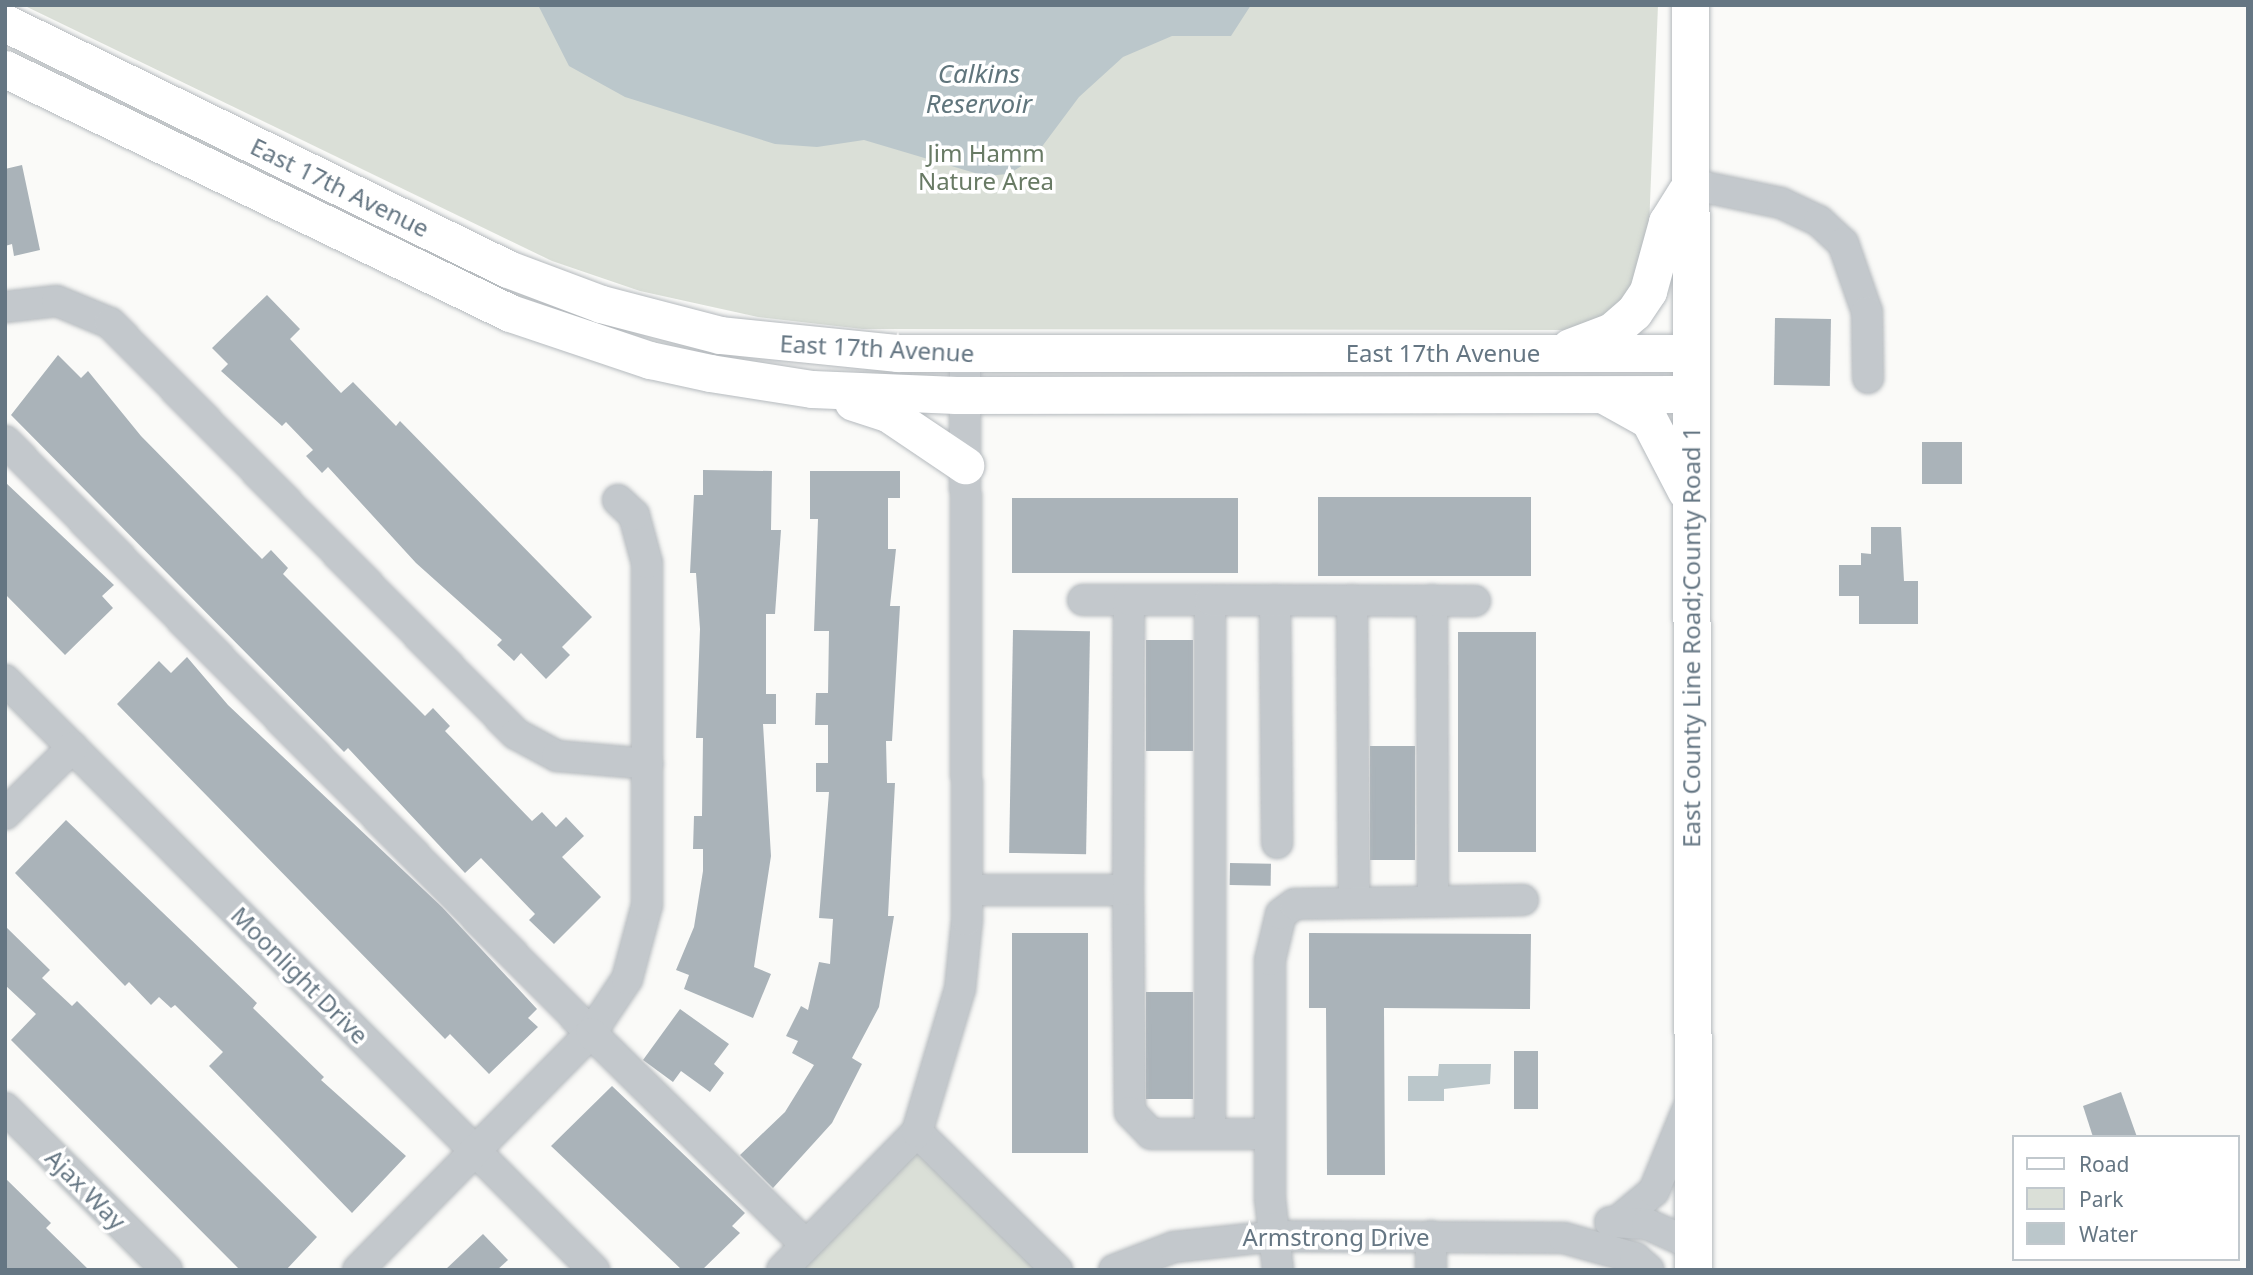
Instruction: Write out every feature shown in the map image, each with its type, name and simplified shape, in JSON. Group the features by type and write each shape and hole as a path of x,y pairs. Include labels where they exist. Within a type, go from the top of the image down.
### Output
{"main road":[{"name":"East County Line Road;County Road 1","path":"1690,5 1693,1257"},
{"name":"East 17th Avenue","path":"5,23 561,290 676,325 780,344 965,353 1690,353"},
{"name":"East 17th Avenue","path":"5,69 520,317 650,360 812,388 965,395 1690,394"},
{"path":"1538,354 1612,331 1634,312 1648,291 1667,222 1690,184"},
{"path":"812,388 889,414 965,466"},
{"path":"1601,395 1623,400 1649,420 1691,500"}],"street":[{"path":"1690,184 1781,203 1819,221 1843,243 1867,312 1868,378"},
{"path":"5,307 57,301 110,323 534,747 584,762 648,764"},
{"path":"782,1270 917,1132 960,989 967,890 965,353"},
{"path":"5,441 591,1033 806,1245"},
{"path":"358,1270 591,1033 627,979 643,930 648,764 647,563 634,515 618,500"},
{"path":"1083,600 1475,601"},
{"path":"1129,600 1130,1112 1151,1134 1270,1134"},
{"path":"1210,600 1210,1134"},
{"path":"1275,600 1277,843"},
{"path":"1352,600 1354,902"},
{"path":"1432,600 1433,901"},
{"name":"Moonlight Drive","path":"5,680 594,1270"},
{"path":"5,814 73,747"},
{"path":"967,890 1128,890"},
{"path":"1278,1270 1277,1236 1270,1199 1272,930 1295,904 1523,900"},
{"name":"Armstrong Drive","path":"1564,1238 1619,1220 1654,1191 1692,1097"},
{"name":"Ajax Way","path":"5,1108 157,1266"},
{"path":"917,1132 1057,1270"},
{"name":"Armstrong Drive","path":"1619,1220 1647,1224 1693,1257"},
{"name":"Armstrong Drive","path":"1114,1270 1174,1247 1277,1236 1564,1238 1635,1258 1649,1270"},
{"path":"1431,1237 1431,1270"}],"green space":[{"name":"Jim Hamm Nature Area","path":"23,5 1658,5 1648,252 1631,293 1609,315 1566,330 863,329 758,317 640,291 552,261"},
{"path":"917,1132 1057,1270 782,1270"}],"water":[{"name":"Calkins Reservoir","path":"538,5 1251,5 1231,36 1172,36 1123,57 1079,97 1032,160 1008,174 985,176 864,140 817,147 775,144 625,97 569,66"},
{"path":"1439,1064 1491,1064 1490,1084 1444,1089 1444,1101 1408,1101 1408,1076 1438,1076"}],"building":[{"path":"22,165 40,250 14,256 12,244 5,246 5,169"},
{"path":"267,295 300,329 290,339 341,393 353,382 396,426 400,421 592,617 562,647 570,655 546,679 521,653 514,661 497,645 502,640 416,563 328,467 322,473 306,456 313,450 286,422 282,426 221,371 228,364 212,348"},
{"path":"1775,318 1831,319 1830,386 1774,385"},
{"path":"58,355 81,378 88,371 141,436 262,559 271,550 288,568 283,574 425,716 433,708 450,726 445,731 532,821 542,812 556,827 566,817 584,836 562,857 601,897 554,944 529,920 535,914 481,858 465,873 348,748 344,752 11,415"},
{"path":"1922,442 1962,442 1962,484 1922,484"},
{"path":"703,470 772,471 771,530 781,530 775,614 766,614 766,694 776,694 776,724 763,724 771,856 754,967 771,974 753,1018 684,989 689,975 676,970 694,927 703,871 703,849 693,849 694,816 702,816 703,738 696,738 700,629 696,573 690,573 694,495 703,495"},
{"path":"810,471 900,471 900,498 888,498 888,549 896,549 890,606 900,606 892,741 886,741 887,783 895,783 888,916 894,916 879,1007 852,1058 862,1064 832,1123 773,1188 740,1155 785,1112 814,1065 792,1053 798,1041 786,1036 801,1006 808,1010 819,962 830,964 833,919 819,918 829,792 816,792 816,763 828,763 828,725 815,725 816,693 828,693 829,631 814,631 818,519 810,519"},
{"path":"5,482 114,585 102,596 113,608 65,655 5,594"},
{"path":"1318,497 1531,497 1531,576 1318,576"},
{"path":"1012,498 1238,498 1238,573 1012,573"},
{"path":"1871,527 1901,527 1904,581 1918,581 1918,624 1859,624 1859,596 1839,596 1839,565 1861,565 1861,553 1871,554"},
{"path":"1013,630 1090,631 1086,854 1009,853"},
{"path":"1458,632 1536,632 1536,852 1458,852"},
{"path":"1146,640 1193,640 1193,751 1146,751"},
{"path":"187,657 228,705 442,907 537,1009 528,1018 538,1027 489,1074 450,1034 445,1039 117,704 159,661 171,673"},
{"path":"1370,746 1415,746 1415,860 1370,860"},
{"path":"66,820 257,1003 253,1008 324,1077 321,1080 406,1156 352,1213 209,1066 223,1052 175,1005 171,1008 159,997 151,1005 129,982 125,986 15,873"},
{"path":"1230,863 1271,864 1271,886 1230,885"},
{"path":"5,926 50,970 42,978 72,1006 77,1001 317,1237 286,1270 240,1270 11,1040 36,1014 5,985"},
{"path":"1012,933 1088,933 1088,1153 1012,1153"},
{"path":"1309,933 1531,934 1530,1009 1384,1008 1385,1175 1327,1175 1326,1008 1309,1008"},
{"path":"1146,992 1193,992 1193,1099 1146,1099"},
{"path":"680,1009 729,1044 714,1064 724,1073 710,1092 681,1071 673,1082 643,1060"},
{"path":"1514,1051 1538,1051 1538,1109 1514,1109"},
{"path":"612,1086 745,1213 732,1226 740,1233 702,1270 682,1270 551,1146"},
{"path":"2121,1092 2136,1135 2092,1135 2083,1106"},
{"path":"5,1178 51,1223 46,1228 89,1270 5,1270"},
{"path":"483,1234 508,1260 497,1270 445,1270"}]}
